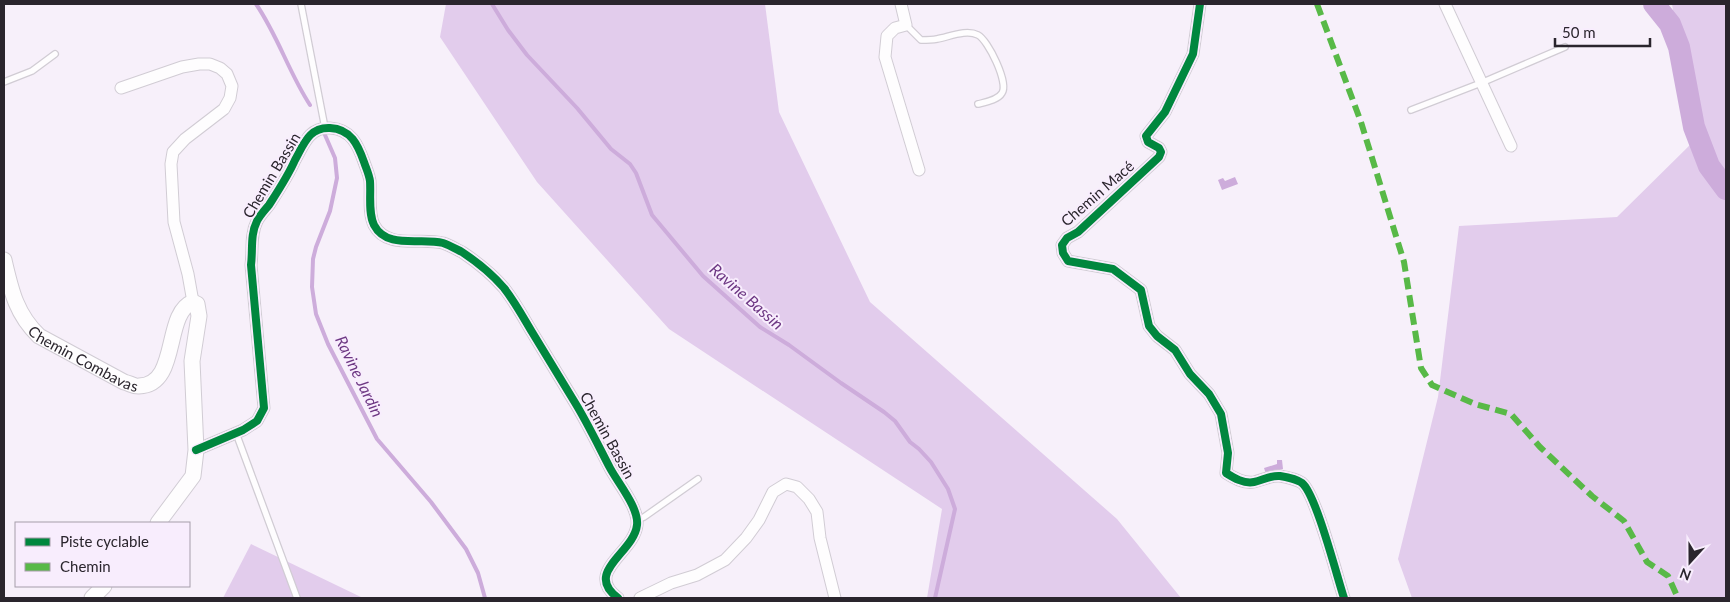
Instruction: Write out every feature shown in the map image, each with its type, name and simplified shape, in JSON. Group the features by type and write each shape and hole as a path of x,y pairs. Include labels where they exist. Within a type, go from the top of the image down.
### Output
{"street":[{"path":"900,4 906,25 895,28 887,36 885,57 919,170"},
{"name":"Chemin Macé","path":"1200,4 1193,54 1165,112 1146,136 1148,142 1159,148 1159,157 1078,232 1067,238 1062,245 1063,253 1068,260 1113,269 1140,290 1149,326 1175,350 1190,374 1209,394 1221,414 1228,453 1226,473 1241,481 1253,483 1271,476 1280,476 1302,483 1310,495 1321,523 1344,598"},
{"path":"1445,4 1511,146"},
{"path":"121,88 182,67 199,64 210,64 220,68 227,74 232,86 230,98 224,109 185,139 173,152 170,164 174,222 188,274 193,302 197,304 199,316 192,362 196,450 193,476 159,522"},
{"name":"Chemin Bassin","path":"196,450 236,433 257,421 264,408 251,264 252,241 257,222 293,166 306,140 319,128 343,130 354,139 370,178 372,217 374,224 383,236 407,242 443,243 482,266 504,288 592,430 635,511 636,520"},
{"name":"Chemin Combavas","path":"4,260 10,287 18,308 28,325 39,336 124,382 139,387 153,382 164,369 176,324 183,310 188,304 193,302"},
{"path":"640,598 671,583 697,575 725,560 746,538 759,520 773,492 786,484 798,487 817,512 820,538 836,598"},
{"path":"618,598 612,594 604,580 610,566 634,535 637,526 636,520"},
{"path":"92,598 103,587"}],"lane":[{"path":"302,4 325,128"},
{"path":"906,25 921,40 934,40 965,33 977,34 983,38 1000,70 1004,90 995,99 978,104"},
{"path":"1411,110 1481,83 1565,46"},
{"path":"4,82 32,71 55,54"},
{"path":"236,433 297,598"},
{"path":"636,520 644,517 698,479"}],"shaded area":[{"path":"446,4 765,4 779,112 870,302 1117,519 1181,598 927,598 942,509 669,329 537,182 440,37"},
{"path":"1672,4 1726,4 1726,598 1412,598 1398,559 1438,397 1459,226 1617,217 1694,141"},
{"path":"1235,177 1238,184 1222,190 1218,180 1223,178 1225,181"},
{"path":"1277,460 1282,460 1283,469 1266,474 1264,468 1277,464"},
{"path":"251,544 363,598 223,598"}],"waterway":[{"name":"Ravine Jardin","path":"256,4 310,105"},
{"name":"Ravine Bassin","path":"492,4 508,30 527,55 577,108 611,149 630,164 636,173 652,215 703,276 760,327 789,345 884,412 895,421 910,442 931,462 948,489 955,509 935,598"},
{"path":"1654,4 1670,24 1679,47 1694,127 1709,166 1726,189"},
{"name":"Ravine Jardin","path":"325,135 335,158 337,178 330,211 313,259 312,287 316,314 328,344 377,439 431,502 466,549 478,573 485,598"}],"marked path":[{"path":"1317,4 1361,122 1404,262 1421,368 1432,385 1475,404 1511,414 1540,447 1592,496 1624,521 1647,562 1668,576 1678,598"}],"cycle path":[{"path":"1200,4 1193,54 1165,112 1146,136 1148,142 1159,148 1161,152 1159,157 1078,232 1067,238 1062,245 1063,253 1068,261 1113,269 1141,290 1149,326 1157,336 1175,350 1190,374 1209,394 1221,414 1228,453 1226,473 1236,479 1247,482 1283,476 1302,483 1308,490 1320,519 1344,598"},
{"path":"196,450 243,430 257,421 264,408 251,265 253,232 258,219 269,205 301,148 312,133 323,128 343,131 353,139 362,156 370,181 372,220 380,233 387,238 396,240 445,244 462,252 479,264 504,288 512,299 579,409 631,503 637,518 634,535 608,571 606,580 609,589 618,598"}]}
